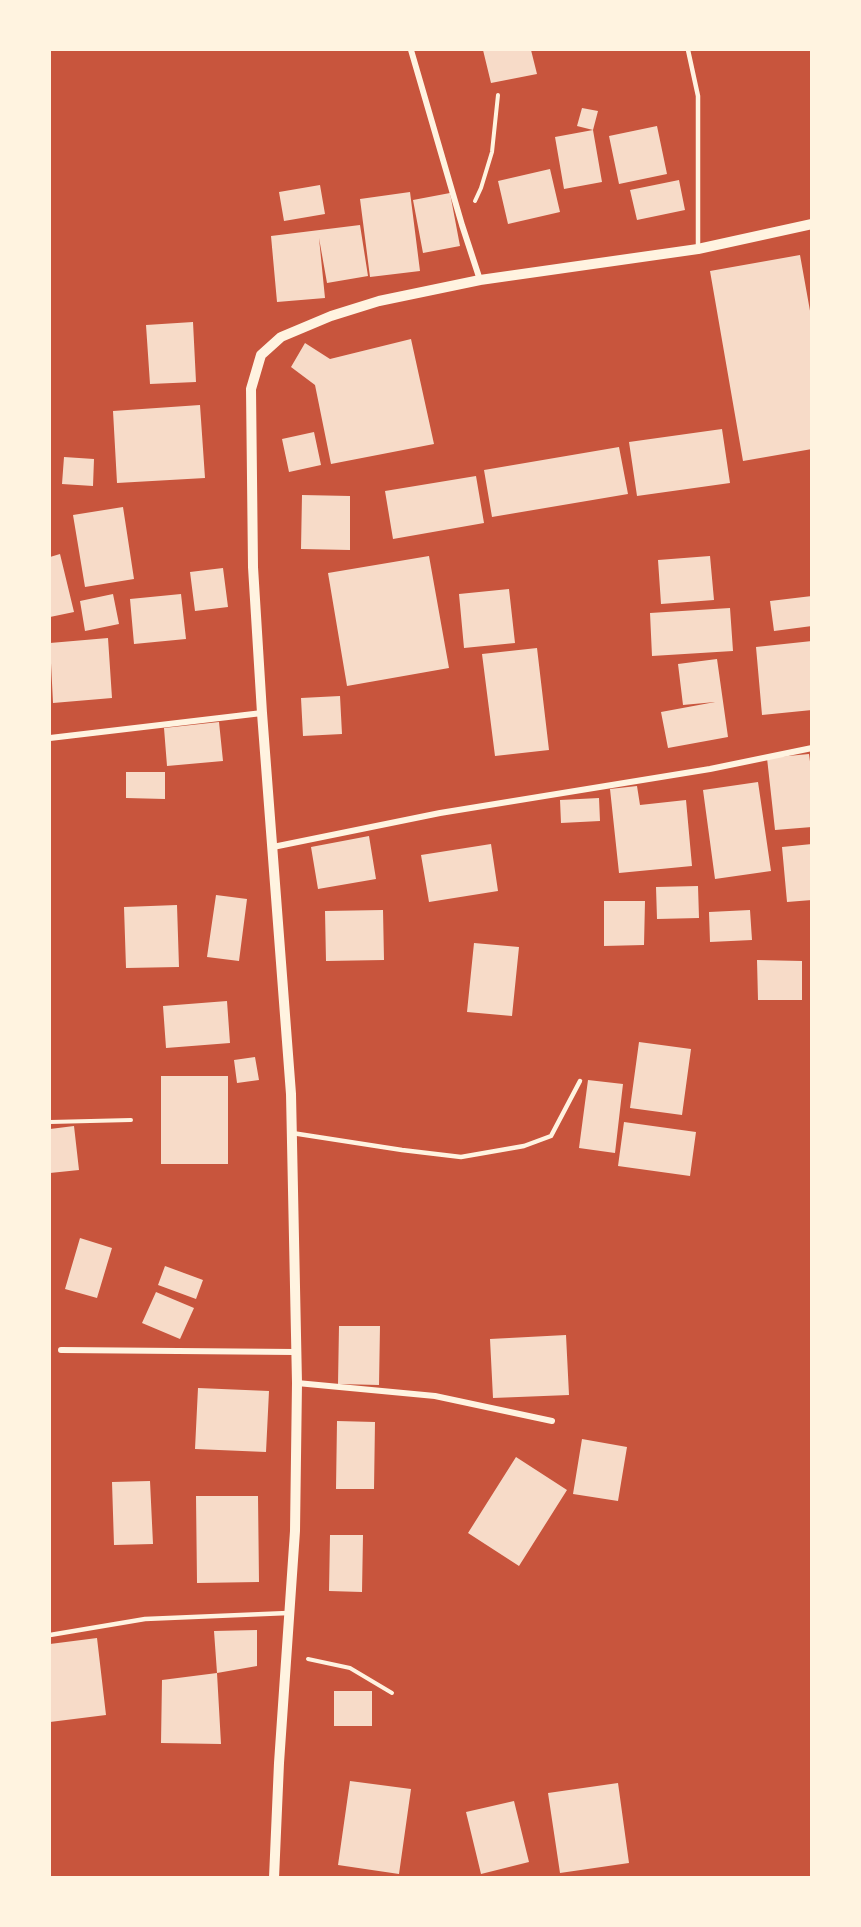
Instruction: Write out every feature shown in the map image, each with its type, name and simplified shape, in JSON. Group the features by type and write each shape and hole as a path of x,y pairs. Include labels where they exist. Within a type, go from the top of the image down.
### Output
{"street":[{"path":"411,50 480,280"},
{"path":"274,1878 279,1763 295,1531 296,1263 291,1094 262,713 254,567 251,389 261,355 281,337 331,316 379,301 480,280 698,249 812,224"},
{"path":"50,738 262,713"},
{"path":"273,847 440,813 710,769 812,748"},
{"path":"61,1350 295,1352"},
{"path":"297,1383 435,1396 552,1421"}],"lane":[{"path":"688,50 698,96 698,249"},
{"path":"292,1133 461,1157 524,1146 551,1136 580,1081"},
{"path":"50,1635 145,1619 290,1613"}],"path":[{"path":"462,225 481,188 492,152 498,95"},
{"path":"50,1122 131,1120"},
{"path":"287,1654 350,1668 392,1693"}],"building":[{"path":"483,50 531,50 537,74 491,83"},
{"path":"582,108 598,111 593,130 577,126"},
{"path":"657,126 667,174 619,184 609,136"},
{"path":"593,130 602,182 564,189 555,137"},
{"path":"550,169 560,212 508,224 498,181"},
{"path":"679,180 685,210 637,220 630,190"},
{"path":"320,185 325,214 284,221 279,192"},
{"path":"410,192 420,271 370,277 360,199"},
{"path":"450,193 460,246 423,253 413,200"},
{"path":"360,225 368,276 327,283 319,238 325,298 277,302 271,236"},
{"path":"800,255 812,322 812,449 743,461 710,271"},
{"path":"193,322 196,382 150,384 146,325"},
{"path":"411,339 434,444 331,464 315,385 291,367 305,343 330,359"},
{"path":"200,405 205,478 117,483 113,411"},
{"path":"722,429 730,483 637,496 629,442"},
{"path":"314,432 321,465 289,472 282,439"},
{"path":"619,447 628,494 492,517 484,470"},
{"path":"64,457 94,459 93,486 62,484"},
{"path":"476,476 484,523 393,539 385,491"},
{"path":"302,495 350,496 350,550 301,549"},
{"path":"123,507 134,579 85,587 73,515"},
{"path":"60,554 74,612 50,617 50,557"},
{"path":"429,556 449,668 347,686 328,573"},
{"path":"710,556 714,600 661,604 658,560"},
{"path":"223,568 228,607 195,611 190,572"},
{"path":"509,589 515,643 464,648 459,594"},
{"path":"113,594 119,624 85,631 80,601"},
{"path":"181,594 186,639 134,644 130,599"},
{"path":"812,596 812,626 774,631 770,601"},
{"path":"730,608 733,651 652,656 650,613"},
{"path":"108,638 112,698 53,703 50,643"},
{"path":"812,641 812,710 762,715 756,647"},
{"path":"537,648 549,750 495,756 482,654"},
{"path":"717,659 728,737 668,748 661,712 715,702 683,705 678,664"},
{"path":"340,696 342,734 303,736 301,698"},
{"path":"219,722 223,761 167,766 164,728"},
{"path":"809,754 812,777 812,827 775,830 767,758"},
{"path":"126,772 165,772 165,799 126,798"},
{"path":"758,782 771,871 715,879 703,790"},
{"path":"637,786 640,805 686,800 692,866 619,873 610,789"},
{"path":"599,798 600,821 561,823 560,800"},
{"path":"369,836 376,879 318,889 311,847"},
{"path":"491,844 498,891 429,902 421,855"},
{"path":"812,844 812,900 787,902 782,847"},
{"path":"698,886 699,918 657,919 656,887"},
{"path":"216,895 247,899 239,961 207,957"},
{"path":"604,901 645,901 644,945 604,946"},
{"path":"177,905 179,967 126,968 124,907"},
{"path":"383,910 384,960 326,961 325,911"},
{"path":"750,910 752,940 710,942 709,912"},
{"path":"474,943 519,947 512,1016 467,1012"},
{"path":"757,960 802,961 802,1000 758,1000"},
{"path":"227,1001 230,1043 166,1048 163,1006"},
{"path":"639,1042 691,1049 682,1115 630,1108"},
{"path":"255,1057 259,1080 237,1083 234,1060"},
{"path":"161,1076 228,1076 228,1164 161,1164"},
{"path":"588,1080 623,1084 615,1153 579,1148"},
{"path":"624,1122 696,1132 690,1176 618,1166"},
{"path":"74,1126 79,1170 50,1173 50,1129"},
{"path":"80,1238 112,1248 97,1298 65,1289"},
{"path":"165,1266 203,1280 196,1299 158,1285"},
{"path":"156,1292 194,1308 180,1339 142,1323"},
{"path":"339,1326 380,1326 379,1385 338,1384"},
{"path":"566,1335 569,1395 493,1398 490,1339"},
{"path":"198,1388 269,1391 266,1452 195,1449"},
{"path":"337,1421 375,1422 374,1489 336,1489"},
{"path":"582,1439 627,1447 618,1501 573,1494"},
{"path":"516,1457 567,1490 519,1566 468,1533"},
{"path":"150,1481 153,1544 114,1545 112,1482"},
{"path":"196,1496 258,1496 259,1582 197,1583"},
{"path":"330,1535 363,1535 362,1592 329,1591"},
{"path":"257,1630 257,1666 217,1673 214,1631"},
{"path":"97,1638 106,1715 50,1722 50,1644"},
{"path":"217,1673 221,1744 161,1743 162,1680"},
{"path":"334,1691 372,1691 372,1726 334,1726"},
{"path":"350,1781 411,1789 399,1874 338,1865"},
{"path":"618,1783 629,1863 560,1873 548,1793"},
{"path":"514,1801 529,1862 481,1874 466,1812"}]}
